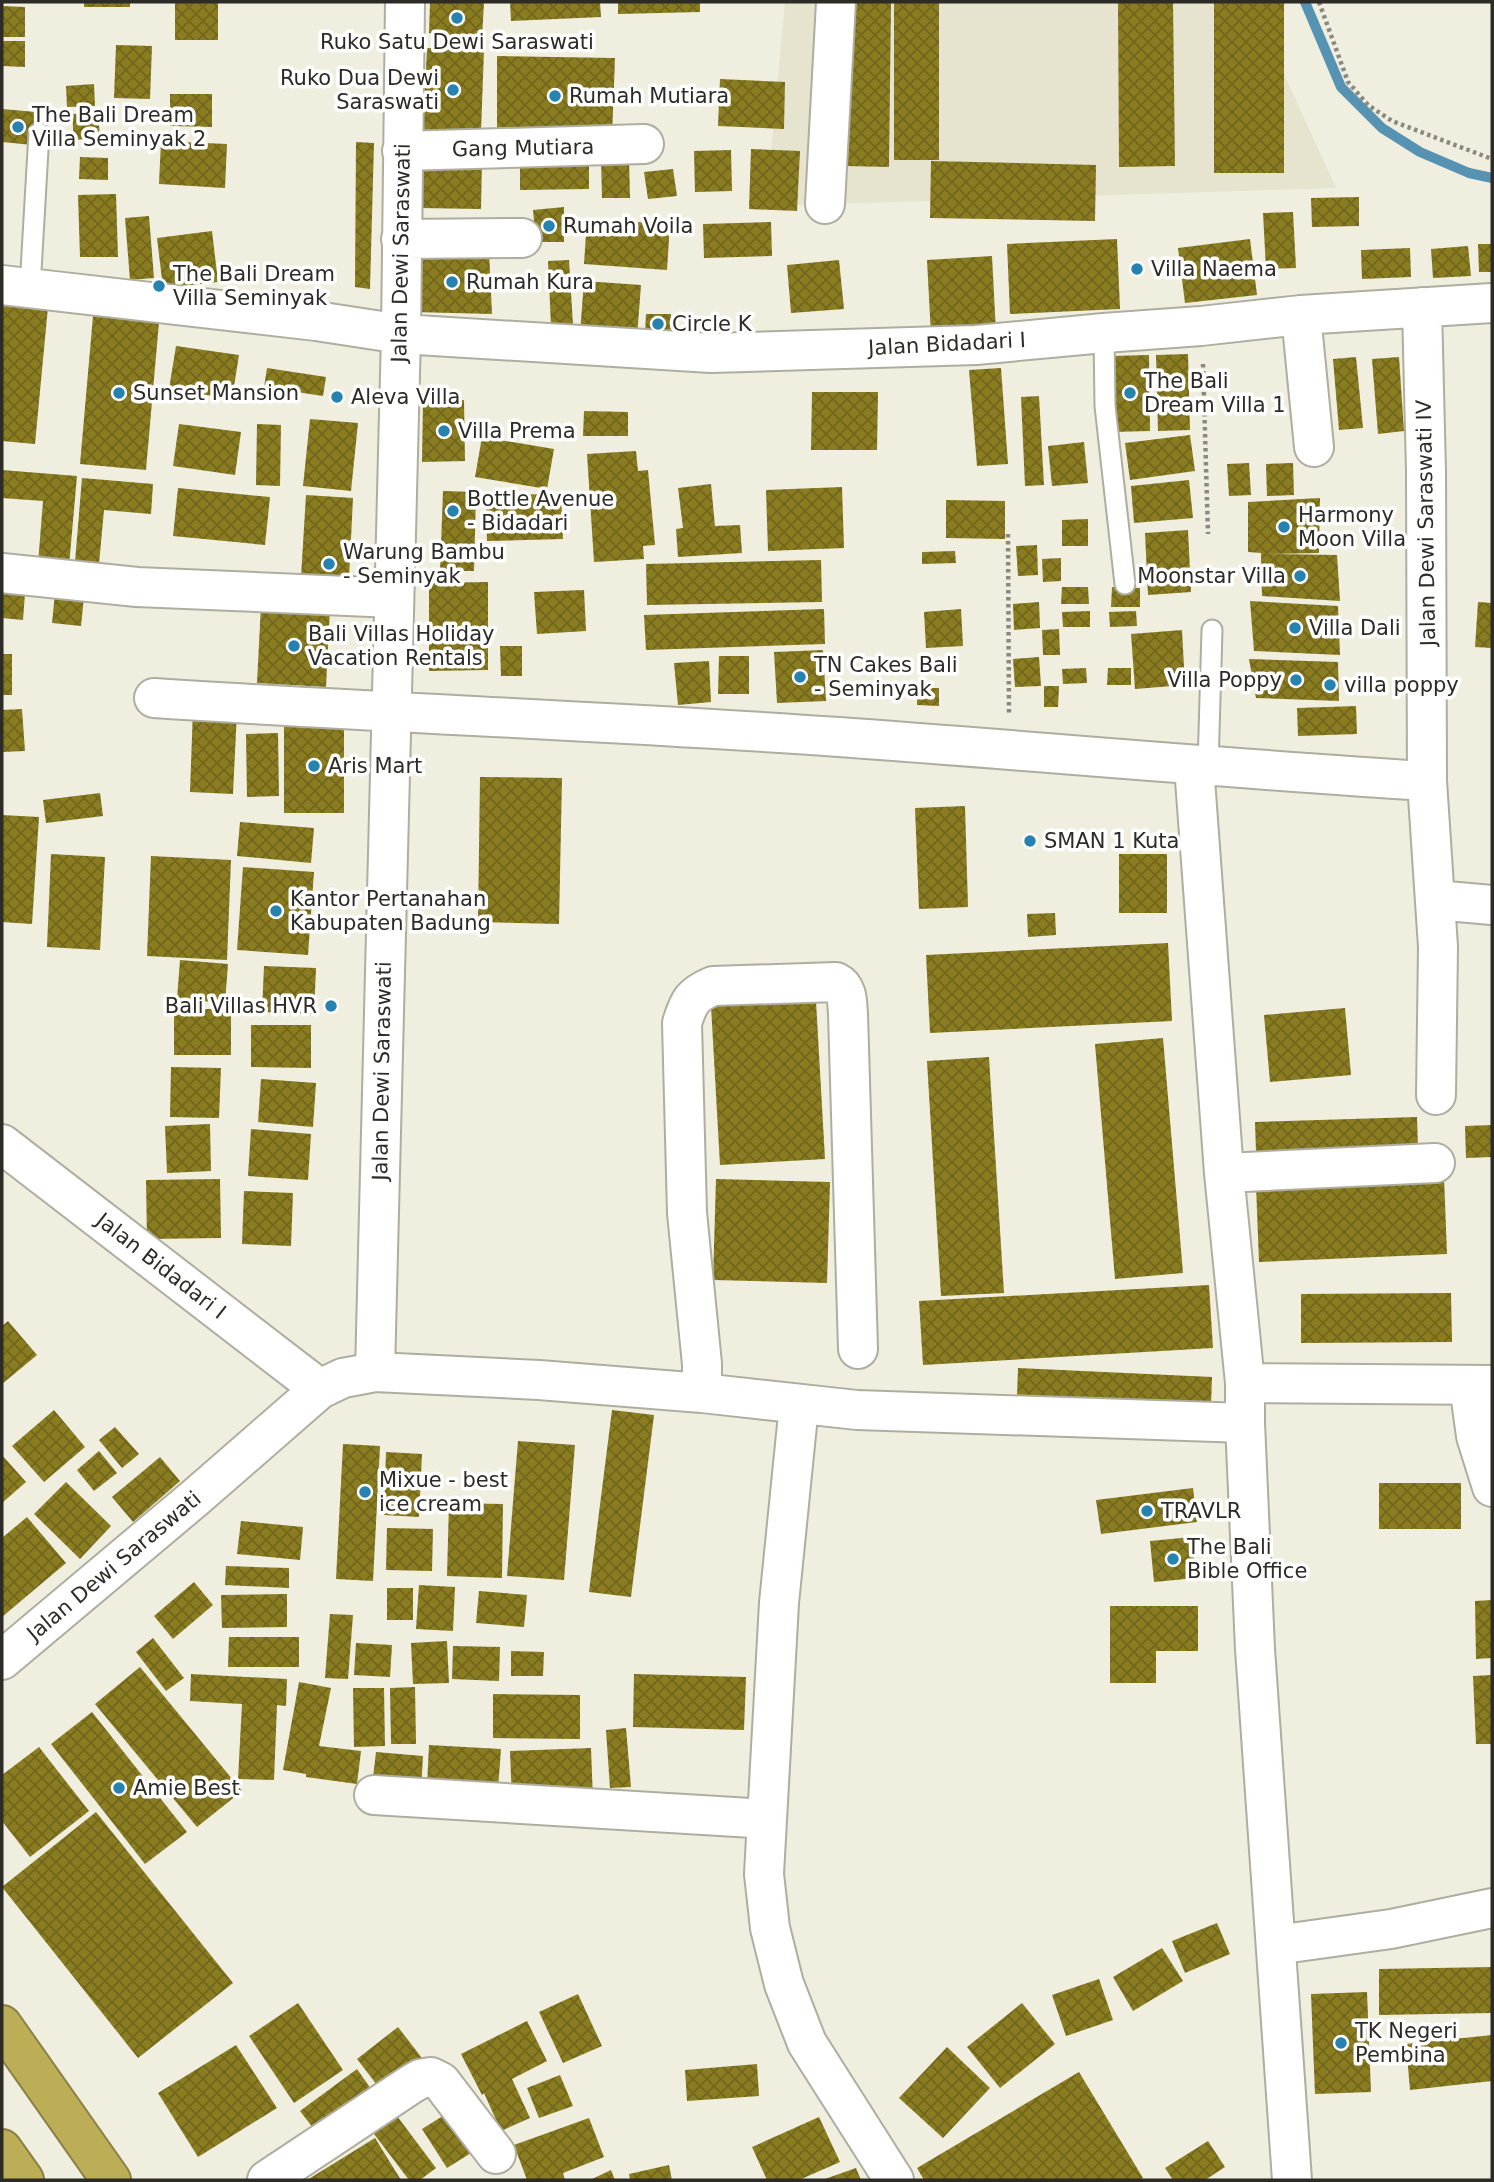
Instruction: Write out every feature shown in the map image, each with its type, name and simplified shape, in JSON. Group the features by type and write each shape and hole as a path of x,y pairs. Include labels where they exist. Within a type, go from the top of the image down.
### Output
{"highway":[{"path":"2,2025 111,2180"},
{"path":"2,2149 24,2180"}],"street":[{"name":"Jalan Dewi Saraswati","path":"2,1660 320,1389 343,1378 375,1371 401,334 405,2"},
{"path":"825,204 836,2"},
{"name":"Gang Mutiara","path":"402,151 643,144"},
{"path":"401,239 522,238"},
{"name":"Jalan Bidadari I","path":"16,286 401,334 711,353 976,345 1301,315 1492,303"},
{"name":"Jalan Dewi Saraswati IV","path":"1422,307 1426,485 1427,781 1438,947 1436,1095"},
{"path":"1301,315 1314,447"},
{"path":"2,573 137,587 394,598"},
{"path":"154,698 838,737 1427,781"},
{"path":"1201,766 1224,1173 1245,1383 1255,1649 1292,2180"},
{"path":"1435,900 1492,905"},
{"path":"702,1393 702,1364 687,1213 682,1023 687,1007 696,994 713,986 836,982 846,991 849,1014 858,1349"},
{"name":"Jalan Bidadari I","path":"2,1144 320,1389"},
{"path":"1224,1173 1435,1163"},
{"path":"375,1371 702,1393 857,1410 1245,1423"},
{"path":"1245,1383 1481,1385 1476,1436 1492,1487"},
{"path":"799,1405 779,1603 767,1819 764,1874 770,1928 784,1984 807,2043 894,2180"},
{"path":"374,1795 767,1819"},
{"path":"1276,1945 1391,1929 1492,1908"},
{"path":"267,2180 410,2085 431,2077 441,2082 495,2154"}],"lane":[{"path":"16,286 39,133"},
{"path":"1104,333 1105,406 1125,584"},
{"path":"1201,766 1212,629"}],"path":[{"path":"1319,2 1348,82 1368,105 1392,121 1492,159"},
{"path":"1201,326 1208,534"},
{"path":"1008,534 1009,751"}],"shaded area":[{"path":"785,2 1251,2 1336,188 766,206"}],"building":[{"path":"84,2 130,2 130,7 84,7"},
{"path":"175,2 218,2 218,40 175,40"},
{"name":"Ruko Satu Dewi Saraswati","path":"430,2 484,2 482,39 429,33"},
{"path":"510,2 600,2 601,17 511,21"},
{"path":"618,2 700,2 700,12 618,14"},
{"path":"847,2 891,2 889,167 845,166"},
{"path":"894,2 939,2 939,160 894,160"},
{"path":"1118,2 1173,2 1175,166 1119,167"},
{"path":"1214,2 1284,2 1284,173 1214,173"},
{"path":"2,6 25,7 25,37 2,37"},
{"path":"2,41 25,41 25,67 2,66"},
{"path":"116,45 152,46 150,99 114,98"},
{"name":"Ruko Dua Dewi Saraswati","path":"427,48 484,50 481,132 423,131"},
{"name":"Rumah Mutiara","path":"497,56 615,58 612,136 497,135"},
{"path":"720,79 785,82 784,129 718,126"},
{"path":"94,84 95,106 67,107 66,86"},
{"path":"170,94 212,94 212,127 170,126"},
{"name":"The Bali Dream Villa Seminyak 2","path":"2,109 36,112 33,145 2,142"},
{"path":"98,112 100,138 74,140 72,114"},
{"path":"161,141 227,144 225,188 159,184"},
{"path":"356,142 374,143 370,289 355,287"},
{"path":"751,149 800,151 797,211 749,209"},
{"path":"731,150 732,191 695,192 694,151"},
{"path":"80,157 108,158 108,180 79,179"},
{"path":"589,158 589,189 520,190 520,159"},
{"path":"601,158 629,158 630,198 602,198"},
{"path":"420,159 482,160 481,209 419,208"},
{"path":"931,161 1096,165 1095,221 930,218"},
{"path":"673,169 677,196 648,199 644,172"},
{"path":"116,194 118,257 80,257 78,195"},
{"path":"1359,197 1359,226 1312,227 1311,198"},
{"name":"Rumah Voila","path":"564,207 564,242 536,242 533,210"},
{"path":"1293,212 1296,268 1266,269 1263,213"},
{"path":"149,216 154,278 130,280 125,218"},
{"path":"587,219 670,224 667,270 584,264"},
{"path":"771,222 772,256 704,258 703,224"},
{"path":"212,231 218,282 163,288 157,238"},
{"path":"1117,239 1120,309 1010,314 1007,244"},
{"path":"1250,239 1257,295 1185,303 1178,248"},
{"path":"1478,244 1492,244 1492,272 1479,272"},
{"path":"1468,246 1471,276 1433,278 1431,249"},
{"path":"1410,248 1411,277 1362,279 1361,250"},
{"name":"Rumah Kura","path":"489,251 492,314 413,312 414,252"},
{"path":"992,256 996,332 931,335 927,260"},
{"path":"569,260 573,325 551,326 548,261"},
{"path":"839,260 844,309 791,313 787,265"},
{"path":"584,281 641,285 637,337 580,333"},
{"path":"2,303 48,307 35,444 2,441"},
{"name":"Circle K","path":"646,314 671,314 671,335 645,334"},
{"name":"Sunset Mansion","path":"93,316 159,322 146,470 80,464"},
{"path":"176,346 239,355 232,399 169,389"},
{"path":"1188,354 1190,430 1158,431 1156,355"},
{"name":"The Bali Dream Villa 1","path":"1149,355 1150,431 1112,432 1110,356"},
{"path":"1356,357 1363,428 1339,430 1333,359"},
{"path":"1399,357 1404,431 1378,434 1372,359"},
{"path":"267,368 326,377 323,396 264,387"},
{"path":"1001,368 1008,464 977,466 969,370"},
{"path":"812,392 878,392 877,450 811,450"},
{"path":"1039,396 1044,485 1025,486 1021,397"},
{"name":"Villa Prema","path":"423,400 464,400 465,461 422,462"},
{"path":"584,411 628,412 628,436 583,436"},
{"path":"310,419 358,423 351,491 303,486"},
{"path":"179,424 241,432 235,475 173,466"},
{"path":"257,424 281,425 280,486 256,485"},
{"path":"1190,435 1195,471 1130,480 1125,443"},
{"path":"482,437 554,449 547,489 475,477"},
{"path":"1084,442 1088,483 1052,486 1048,446"},
{"path":"636,451 638,471 648,470 655,545 643,546 644,559 594,562 587,454"},
{"path":"1249,463 1251,495 1229,496 1227,464"},
{"path":"1293,463 1294,495 1267,496 1266,464"},
{"path":"2,470 77,476 69,566 38,564 43,501 2,498"},
{"path":"82,478 153,484 151,514 104,510 99,564 75,562"},
{"path":"1189,480 1193,518 1134,523 1131,486"},
{"path":"711,484 715,526 740,525 742,553 678,557 676,529 683,528 678,488"},
{"path":"842,487 844,548 768,551 766,490"},
{"path":"178,488 270,497 265,545 173,536"},
{"path":"443,491 476,492 474,571 440,571"},
{"path":"561,494 563,539 487,541 486,495"},
{"path":"306,495 353,498 349,579 301,577"},
{"path":"1320,498 1319,553 1264,554 1337,555 1340,601 1262,596 1261,553 1248,552 1248,502"},
{"path":"946,500 1005,501 1005,539 946,538"},
{"path":"1088,519 1088,546 1062,546 1062,520"},
{"path":"1188,530 1191,592 1148,595 1145,533"},
{"path":"1037,545 1038,575 1018,576 1016,546"},
{"path":"955,551 956,563 922,564 922,552"},
{"path":"1061,558 1061,581 1043,582 1042,559"},
{"path":"821,560 822,602 647,605 646,564"},
{"path":"2,578 26,580 23,620 2,618"},
{"path":"488,582 488,670 429,671 429,583"},
{"path":"1062,587 1088,587 1089,604 1061,604"},
{"path":"1112,587 1140,588 1140,607 1111,607"},
{"path":"584,590 586,631 537,634 534,592"},
{"path":"55,593 84,597 81,626 52,623"},
{"name":"Villa Dali","path":"1250,601 1338,606 1340,655 1254,651"},
{"path":"1039,602 1040,628 1014,630 1013,604"},
{"path":"1478,602 1492,603 1492,648 1475,647"},
{"name":"Bali Villas Holiday Vacation Rentals","path":"261,605 330,608 326,687 257,683"},
{"path":"824,609 825,644 646,650 644,615"},
{"path":"961,609 963,646 926,648 924,612"},
{"path":"1090,611 1090,627 1063,627 1062,612"},
{"path":"1136,611 1137,626 1110,627 1109,612"},
{"path":"1059,629 1060,655 1043,655 1042,630"},
{"path":"1182,630 1185,685 1135,689 1131,634"},
{"path":"500,646 522,646 522,676 501,676"},
{"name":"TN Cakes Bali - Seminyak","path":"823,650 826,701 777,703 774,652"},
{"path":"2,654 12,654 12,695 2,695"},
{"path":"719,656 749,656 749,694 718,694"},
{"path":"1039,657 1041,686 1015,687 1013,659"},
{"name":"Villa Poppy","path":"1249,659 1338,662 1339,701 1256,698"},
{"path":"709,661 711,702 678,705 674,663"},
{"path":"1086,668 1087,683 1063,684 1062,669"},
{"path":"1108,668 1131,668 1131,685 1107,685"},
{"path":"1044,686 1059,686 1058,707 1044,707"},
{"path":"917,688 939,688 939,706 917,705"},
{"path":"1356,706 1357,734 1298,736 1297,708"},
{"path":"22,709 25,751 2,752 2,710"},
{"path":"193,709 237,711 233,794 190,792"},
{"name":"Aris Mart","path":"284,719 344,719 344,813 284,813"},
{"path":"278,733 279,796 247,797 246,734"},
{"path":"480,777 562,778 559,924 478,922"},
{"path":"100,793 103,816 46,823 43,800"},
{"path":"965,806 968,907 919,909 915,808"},
{"path":"2,815 39,817 32,924 2,922"},
{"path":"240,822 314,828 311,863 237,856"},
{"path":"51,854 105,857 100,950 47,947"},
{"path":"1119,854 1167,854 1167,913 1119,913"},
{"path":"151,856 231,860 227,960 147,956"},
{"name":"Kantor Pertanahan Kabupaten Badung","path":"243,867 314,872 308,955 237,950"},
{"path":"1055,913 1056,935 1028,937 1027,914"},
{"path":"1168,943 1172,1021 930,1033 926,955"},
{"path":"180,960 228,964 225,1003 177,999"},
{"path":"264,966 316,968 314,1014 262,1012"},
{"path":"816,1001 825,1159 720,1165 711,1006"},
{"path":"1345,1008 1351,1075 1270,1082 1264,1015"},
{"path":"174,1009 231,1009 231,1055 174,1055"},
{"path":"251,1025 311,1025 311,1068 251,1067"},
{"path":"1163,1038 1183,1273 1115,1279 1095,1044"},
{"path":"989,1057 1004,1293 941,1296 927,1061"},
{"path":"171,1067 221,1068 219,1118 170,1117"},
{"path":"261,1079 316,1083 313,1127 258,1122"},
{"path":"1417,1117 1418,1148 1256,1152 1255,1122"},
{"path":"210,1124 211,1171 167,1173 165,1126"},
{"path":"1492,1125 1492,1157 1466,1158 1465,1126"},
{"path":"251,1129 311,1134 308,1180 248,1176"},
{"path":"1444,1177 1447,1254 1259,1262 1256,1185"},
{"path":"220,1179 221,1238 147,1239 146,1180"},
{"path":"716,1179 830,1182 827,1283 713,1280"},
{"path":"244,1191 293,1193 291,1246 242,1244"},
{"path":"1209,1285 1213,1348 923,1365 919,1301"},
{"path":"1451,1293 1452,1342 1301,1343 1301,1294"},
{"path":"8,1321 37,1355 2,1384 2,1326"},
{"path":"1018,1368 1212,1377 1211,1405 1017,1396"},
{"path":"54,1410 85,1447 44,1482 12,1446"},
{"path":"612,1410 654,1415 631,1597 589,1592"},
{"path":"115,1427 139,1454 122,1468 99,1440"},
{"path":"518,1441 575,1445 564,1580 507,1576"},
{"path":"343,1444 380,1446 373,1581 336,1579"},
{"path":"99,1451 117,1473 94,1491 77,1470"},
{"path":"386,1452 422,1454 419,1517 384,1515"},
{"path":"2,1455 26,1482 2,1503"},
{"path":"160,1457 180,1481 133,1522 112,1497"},
{"path":"66,1482 111,1526 80,1559 34,1514"},
{"path":"1379,1483 1461,1483 1461,1529 1379,1529"},
{"name":"TRAVLR","path":"1193,1488 1197,1522 1101,1534 1096,1500"},
{"path":"449,1503 503,1504 502,1578 447,1576"},
{"path":"27,1517 66,1563 2,1617 2,1538"},
{"path":"241,1521 303,1527 300,1560 237,1554"},
{"path":"387,1528 433,1529 432,1571 386,1570"},
{"name":"The Bali Bible Office","path":"1192,1537 1196,1578 1154,1582 1150,1541"},
{"path":"226,1566 289,1568 289,1588 225,1585"},
{"path":"194,1582 213,1605 173,1639 154,1616"},
{"path":"419,1585 455,1587 453,1631 416,1629"},
{"path":"387,1588 413,1588 413,1620 387,1620"},
{"path":"479,1591 527,1595 524,1627 476,1623"},
{"path":"287,1594 287,1627 222,1628 221,1595"},
{"path":"1492,1600 1492,1658 1476,1659 1475,1601"},
{"path":"1110,1606 1198,1606 1198,1651 1156,1651 1156,1683 1110,1683"},
{"path":"330,1614 353,1615 348,1679 325,1678"},
{"path":"229,1637 299,1637 299,1667 228,1667"},
{"path":"153,1638 184,1678 166,1691 136,1652"},
{"path":"447,1641 449,1683 413,1684 411,1643"},
{"path":"356,1643 392,1645 390,1677 354,1675"},
{"path":"453,1646 500,1647 499,1681 452,1679"},
{"path":"511,1651 544,1652 543,1676 511,1676"},
{"path":"140,1667 242,1791 197,1827 95,1704"},
{"path":"191,1674 287,1679 286,1706 277,1705 274,1780 238,1779 242,1704 190,1701"},
{"path":"634,1674 746,1677 744,1730 633,1727"},
{"path":"1492,1675 1492,1744 1476,1744 1473,1676"},
{"path":"299,1682 331,1688 319,1746 361,1751 357,1784 306,1777 306,1774 283,1770"},
{"path":"415,1687 416,1744 391,1744 390,1688"},
{"path":"353,1688 384,1688 385,1746 354,1747"},
{"path":"493,1694 580,1695 580,1739 493,1738"},
{"name":"Amie Best","path":"92,1712 187,1832 145,1864 51,1744"},
{"path":"626,1728 631,1787 610,1788 606,1730"},
{"path":"429,1745 501,1749 498,1789 427,1785"},
{"path":"39,1747 89,1811 30,1857 2,1821 2,1775"},
{"path":"591,1748 593,1800 512,1802 510,1751"},
{"path":"376,1752 423,1756 421,1791 372,1786"},
{"path":"96,1812 233,1983 138,2058 2,1887"},
{"path":"1217,1923 1230,1954 1185,1973 1172,1941"},
{"path":"1162,1948 1183,1981 1133,2011 1113,1977"},
{"path":"1492,1967 1492,2013 1379,2015 1379,1969"},
{"path":"1099,1979 1113,2020 1066,2036 1052,1995"},
{"name":"TK Negeri Pembina","path":"1367,1992 1371,2092 1315,2094 1311,1994"},
{"path":"578,1994 602,2046 563,2063 539,2012"},
{"path":"298,2003 343,2070 294,2103 249,2036"},
{"path":"1022,2003 1055,2044 1000,2088 967,2047"},
{"path":"527,2021 547,2061 512,2079 530,2118 501,2131 484,2093 482,2095 461,2054"},
{"path":"398,2027 425,2062 384,2094 357,2059"},
{"path":"1492,2035 1492,2081 1410,2090 1406,2044"},
{"path":"236,2045 277,2108 198,2157 158,2093"},
{"path":"947,2047 990,2088 943,2138 899,2098"},
{"path":"757,2064 759,2096 687,2101 685,2070"},
{"path":"357,2069 376,2096 320,2137 300,2111"},
{"path":"1079,2072 1143,2178 924,2180 917,2168"},
{"path":"560,2075 573,2106 539,2118 527,2088"},
{"path":"391,2108 436,2168 420,2180 409,2180 368,2126"},
{"path":"454,2109 479,2148 447,2168 422,2129"},
{"path":"819,2117 840,2162 799,2180 767,2180 752,2147"},
{"path":"589,2118 604,2157 563,2173 565,2180 527,2180 514,2145"},
{"path":"375,2138 401,2180 307,2180"},
{"path":"1208,2141 1225,2167 1205,2180 1173,2180 1165,2168"},
{"path":"669,2165 672,2180 630,2180 629,2174"},
{"path":"856,2168 861,2180 822,2180"},
{"path":"611,2170 615,2180 590,2180"}],"waterway":[{"path":"1305,2 1341,87 1382,128 1420,152 1469,173 1492,178"}],"place":[{"name":"Ruko Satu Dewi Saraswati","path":"457,18"},
{"name":"Ruko Dua Dewi Saraswati","path":"453,90"},
{"name":"Rumah Mutiara","path":"555,96"},
{"name":"The Bali Dream Villa Seminyak 2","path":"18,127"},
{"name":"Rumah Voila","path":"549,226"},
{"name":"Villa Naema","path":"1137,269"},
{"name":"Rumah Kura","path":"452,282"},
{"name":"The Bali Dream Villa Seminyak","path":"159,286"},
{"name":"Circle K","path":"658,324"},
{"name":"Sunset Mansion","path":"119,393"},
{"name":"The Bali Dream Villa 1","path":"1130,393"},
{"name":"Aleva Villa","path":"337,397"},
{"name":"Villa Prema","path":"444,431"},
{"name":"Bottle Avenue - Bidadari","path":"453,511"},
{"name":"Harmony Moon Villa","path":"1284,527"},
{"name":"Warung Bambu - Seminyak","path":"329,564"},
{"name":"Moonstar Villa","path":"1300,576"},
{"name":"Villa Dali","path":"1295,628"},
{"name":"Bali Villas Holiday Vacation Rentals","path":"294,646"},
{"name":"TN Cakes Bali - Seminyak","path":"800,677"},
{"name":"Villa Poppy","path":"1296,680"},
{"name":"villa poppy","path":"1330,685"},
{"name":"Aris Mart","path":"314,766"},
{"name":"SMAN 1 Kuta","path":"1030,841"},
{"name":"Kantor Pertanahan Kabupaten Badung","path":"276,911"},
{"name":"Bali Villas HVR","path":"331,1006"},
{"name":"Mixue - best ice cream","path":"365,1492"},
{"name":"TRAVLR","path":"1147,1511"},
{"name":"The Bali Bible Office","path":"1173,1559"},
{"name":"Amie Best","path":"119,1788"},
{"name":"TK Negeri Pembina","path":"1341,2043"}]}
